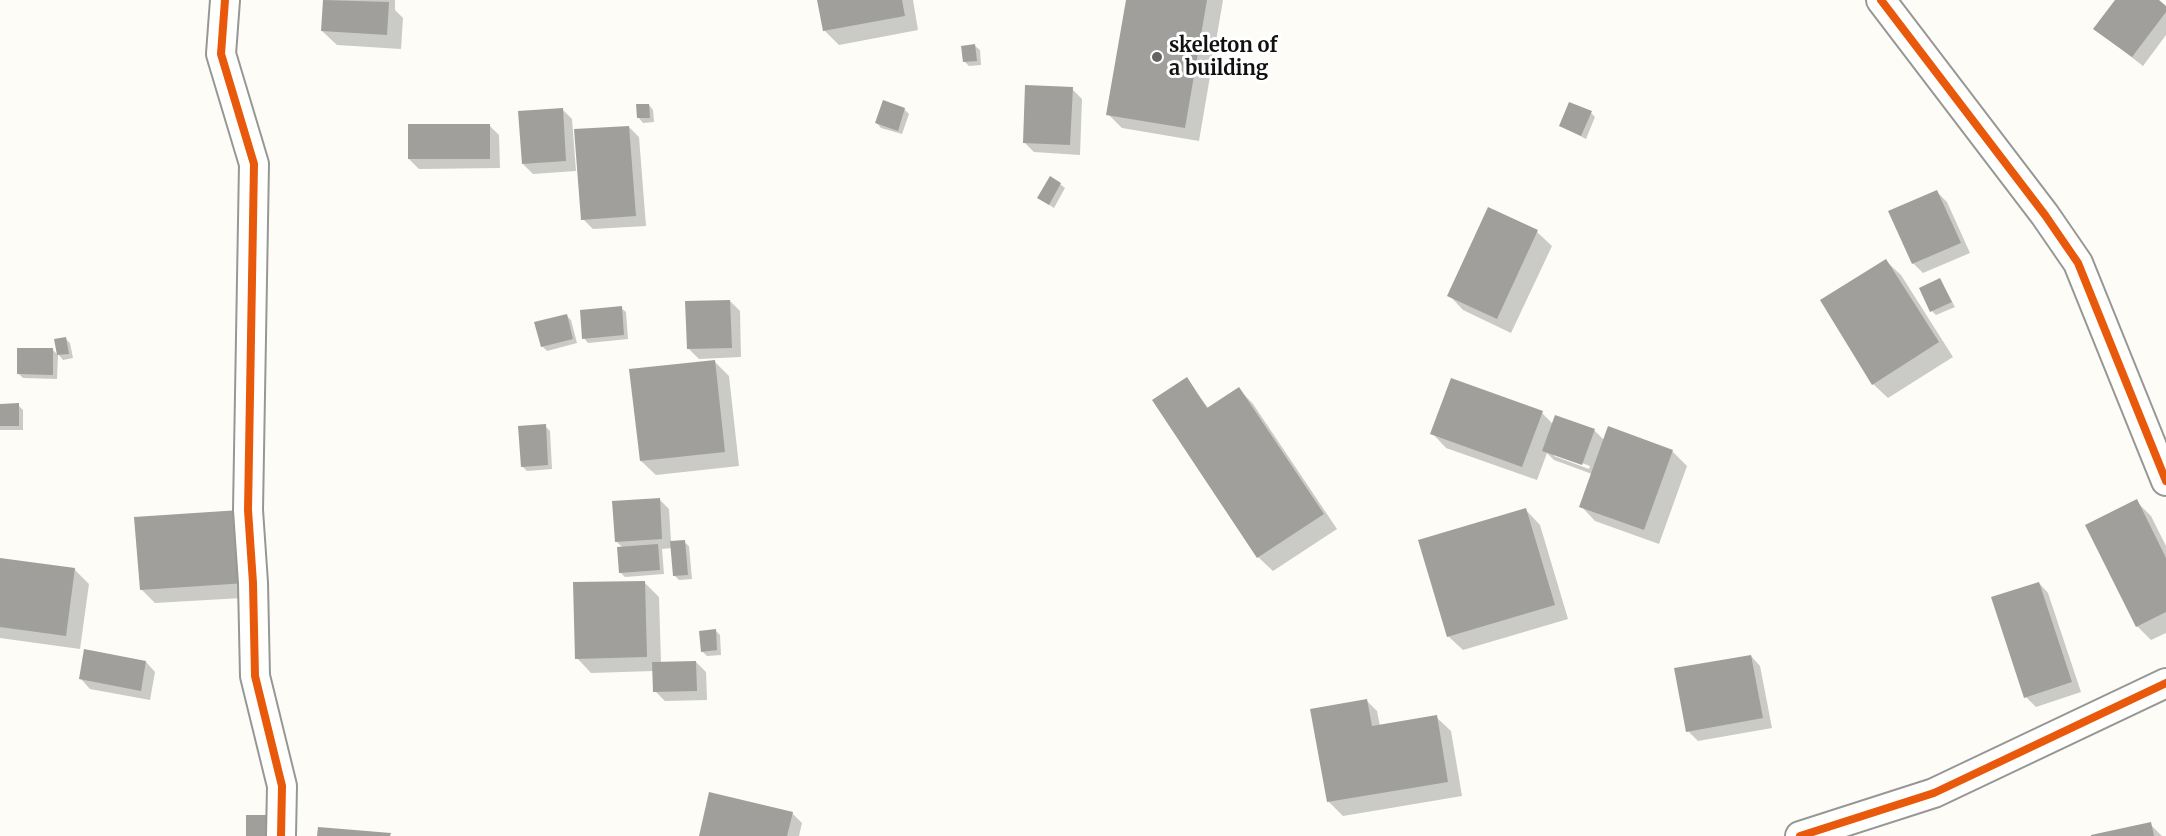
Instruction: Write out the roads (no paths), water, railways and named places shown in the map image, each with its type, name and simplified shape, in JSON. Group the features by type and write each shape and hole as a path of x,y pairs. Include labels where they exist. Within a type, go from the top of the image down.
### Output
{"street":[{"path":"225,0 220,54 254,164 248,510 253,583 255,676 282,786 281,836"},
{"path":"1881,0 2045,215 2078,263 2166,481"},
{"path":"1800,836 1934,793 2166,683"}],"place":[{"name":"skeleton of a building","path":"1157,57"}]}
